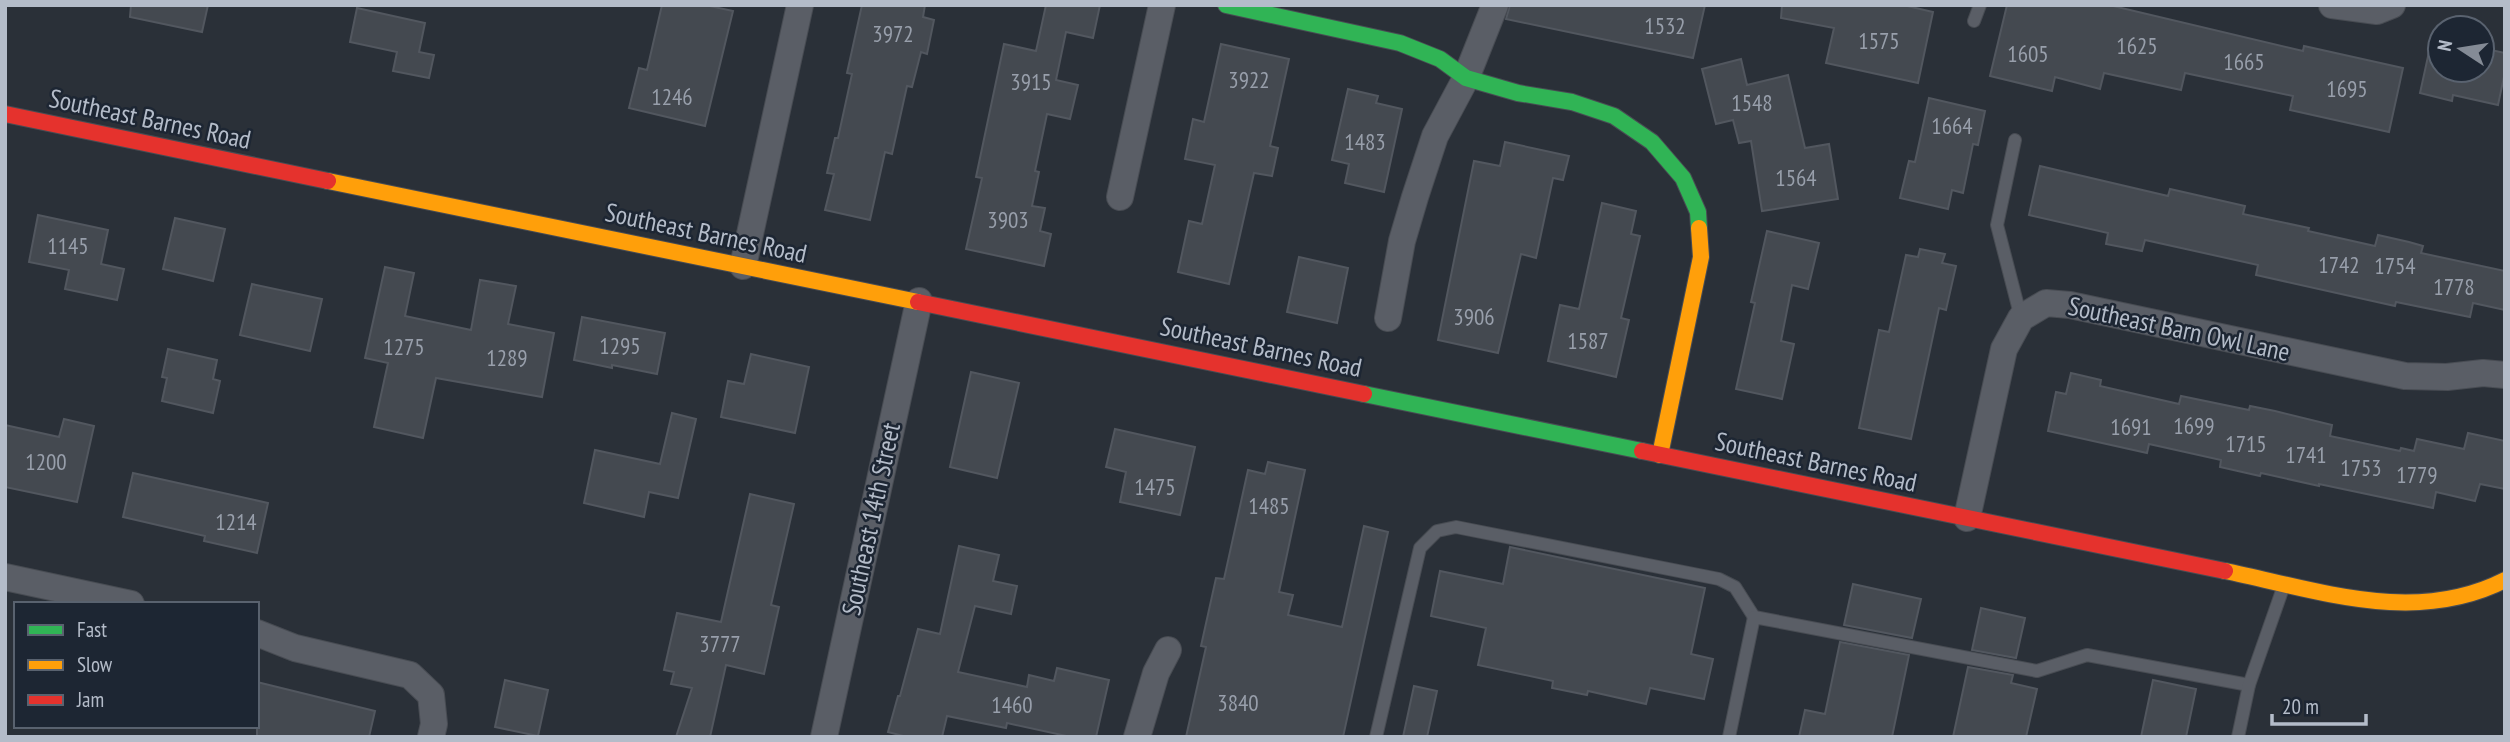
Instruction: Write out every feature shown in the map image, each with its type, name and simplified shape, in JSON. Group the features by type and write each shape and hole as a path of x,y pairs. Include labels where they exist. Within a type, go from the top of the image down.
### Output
{"street":[{"path":"743,265 800,5"},
{"path":"1120,197 1162,5"},
{"path":"1226,5 1400,43 1440,59 1466,78 1518,93 1572,102 1614,116 1652,142 1684,178 1698,212 1701,257 1660,455"},
{"path":"1388,318 1402,241 1415,197 1436,136 1466,78 1495,5"},
{"path":"2332,5 2377,11 2392,5"},
{"name":"Southeast Barnes Road","path":"5,114 2284,584 2400,605 2431,604 2486,591 2505,580"},
{"name":"Southeast 14th Street","path":"824,737 919,301"},
{"name":"Southeast Barn Owl Lane","path":"2021,318 2046,303 2070,304 2405,376 2447,377 2483,373 2505,375"},
{"path":"1967,518 2004,349 2021,318"},
{"path":"5,577 122,602"},
{"path":"259,635 295,648 410,675 432,695 434,724 431,737"},
{"path":"1137,737 1156,673 1168,650"}],"lane":[{"path":"1974,20 1980,5"},
{"path":"2015,140 1997,225 2021,318"},
{"path":"1376,737 1420,548 1437,531 1456,527 1719,579 1735,587 1754,617 1729,737"},
{"path":"2238,737 2249,685 2284,584"},
{"path":"1754,617 2037,671 2087,655 2249,685"}],"building":[{"path":"131,5 208,5 202,32 130,17"},
{"path":"662,5 705,5 733,11 705,126 629,108 639,68 647,70"},
{"path":"862,5 925,5 923,17 934,20 927,54 921,52 912,87 907,86 892,154 885,152 870,220 825,210 834,174 827,173 852,74 847,73"},
{"path":"1046,5 1100,5 1093,38 1066,32 1056,80 1078,85 1070,119 1047,114 1035,171 1039,172 1032,206 1045,208 1040,231 1051,234 1044,266 966,249 982,178 976,177 1004,44 1036,51"},
{"path":"1510,5 1705,5 1693,58 1506,19"},
{"path":"1782,5 1903,5 1933,12 1918,83 1826,63 1834,28 1781,18"},
{"path":"2007,5 2109,5 2303,51 2304,46 2403,68 2389,132 2290,110 2293,96 2185,73 2181,90 2104,73 2100,89 2055,77 2052,91 1990,76"},
{"path":"357,8 425,23 419,52 434,55 429,78 393,71 397,52 350,42"},
{"path":"1221,44 1289,59 1270,146 1278,148 1272,176 1254,173 1229,284 1178,272 1189,221 1202,224 1215,165 1185,159 1193,119 1204,122"},
{"path":"2496,51 2505,53 2505,72 2498,105 2453,95 2452,101 2420,93 2426,66 2426,84 2496,84"},
{"path":"1741,59 1747,85 1788,75 1805,148 1829,144 1838,199 1762,211 1751,141 1739,143 1733,120 1716,124 1702,69"},
{"path":"1348,89 1378,96 1376,103 1402,109 1384,192 1345,183 1349,164 1332,160"},
{"path":"1929,98 1985,111 1978,145 1973,144 1963,193 1952,190 1948,209 1900,198 1909,161 1915,162"},
{"path":"1505,142 1569,156 1563,180 1553,178 1536,258 1521,254 1498,353 1438,340 1474,161 1500,166"},
{"path":"2040,166 2168,196 2170,189 2245,206 2243,214 2375,246 2378,235 2409,242 2423,246 2421,253 2505,271 2505,310 2473,303 2470,317 2396,302 2395,306 2256,275 2258,265 2145,240 2142,251 2106,244 2108,233 2029,215"},
{"path":"1602,203 1636,211 1631,234 1640,236 1621,318 1629,320 1616,377 1548,361 1560,305 1579,309"},
{"path":"38,215 108,230 101,264 124,269 117,300 65,289 69,270 29,262"},
{"path":"175,218 225,229 213,281 163,269"},
{"path":"1767,231 1819,243 1808,289 1792,285 1781,341 1794,344 1782,399 1736,389"},
{"path":"1920,249 1945,254 1942,263 1956,266 1946,310 1939,308 1911,439 1859,428 1879,330 1889,332 1906,255 1918,257"},
{"path":"1299,257 1348,268 1337,323 1287,312"},
{"path":"385,267 414,273 405,316 471,330 480,280 516,286 508,324 554,333 542,397 436,378 423,438 374,427 388,363 365,358"},
{"path":"252,284 322,299 310,351 240,335"},
{"path":"582,317 665,333 657,374 574,360"},
{"path":"168,349 217,360 213,379 220,381 213,413 162,401 167,378 162,377"},
{"path":"751,354 809,367 795,433 721,417 728,381 744,384"},
{"path":"971,372 1019,383 997,478 950,467"},
{"path":"2071,373 2101,380 2100,386 2179,404 2181,396 2249,410 2250,406 2275,411 2332,425 2330,436 2400,451 2401,448 2414,451 2417,439 2464,449 2468,433 2505,441 2505,489 2480,484 2475,501 2436,492 2433,508 2220,467 2221,460 2149,444 2147,453 2048,431 2056,392 2066,394"},
{"path":"672,413 696,419 678,498 649,492 644,517 584,503 595,450 660,464"},
{"path":"64,419 94,426 77,502 5,487 5,425 59,437"},
{"path":"1115,429 1195,447 1180,515 1120,502 1126,472 1106,467"},
{"path":"1268,462 1305,470 1279,592 1293,595 1288,615 1342,627 1364,526 1388,532 1343,737 1186,737 1206,647 1201,646 1216,578 1224,579 1248,470 1265,474"},
{"path":"133,473 268,503 257,553 204,541 205,536 123,517"},
{"path":"750,494 794,504 771,605 779,607 764,674 726,665 710,737 676,737 692,688 671,684 674,672 664,670 677,613 721,622"},
{"path":"959,546 999,555 993,581 1017,586 1011,614 975,606 958,672 1027,687 1029,675 1054,681 1057,668 1109,680 1096,737 1071,737 1007,723 1006,728 947,716 942,737 907,737 888,732 918,629 940,634"},
{"path":"1510,547 1705,588 1691,654 1713,659 1704,699 1650,688 1646,704 1588,691 1587,695 1552,688 1553,681 1478,665 1486,628 1431,616 1440,571 1503,584"},
{"path":"1853,584 1921,599 1912,638 1844,625"},
{"path":"1981,608 2025,618 2016,658 1972,650"},
{"path":"1840,642 1909,655 1892,737 1799,737 1805,710 1825,714"},
{"path":"1968,667 2013,675 2011,683 2037,689 2026,737 1953,737"},
{"path":"505,680 548,690 538,736 495,727"},
{"path":"2153,680 2196,689 2186,737 2141,737"},
{"path":"259,682 375,711 369,737 257,737"},
{"path":"1414,686 1437,691 1427,737 1403,737"}],"traffic: fast":[{"path":"1226,5 1400,43 1440,59 1466,78 1518,93 1572,102 1614,116 1652,142 1683,178 1698,212 1699,228"},
{"path":"1364,394 1642,451"}],"traffic: slow":[{"path":"328,181 918,302"},
{"path":"1660,455 1701,257 1699,228"},
{"path":"2225,571 2331,594 2401,602 2436,601 2471,594 2505,580"}],"traffic: jam":[{"path":"5,114 328,181"},
{"path":"918,302 1364,394"},
{"path":"1642,451 2225,571"}]}
